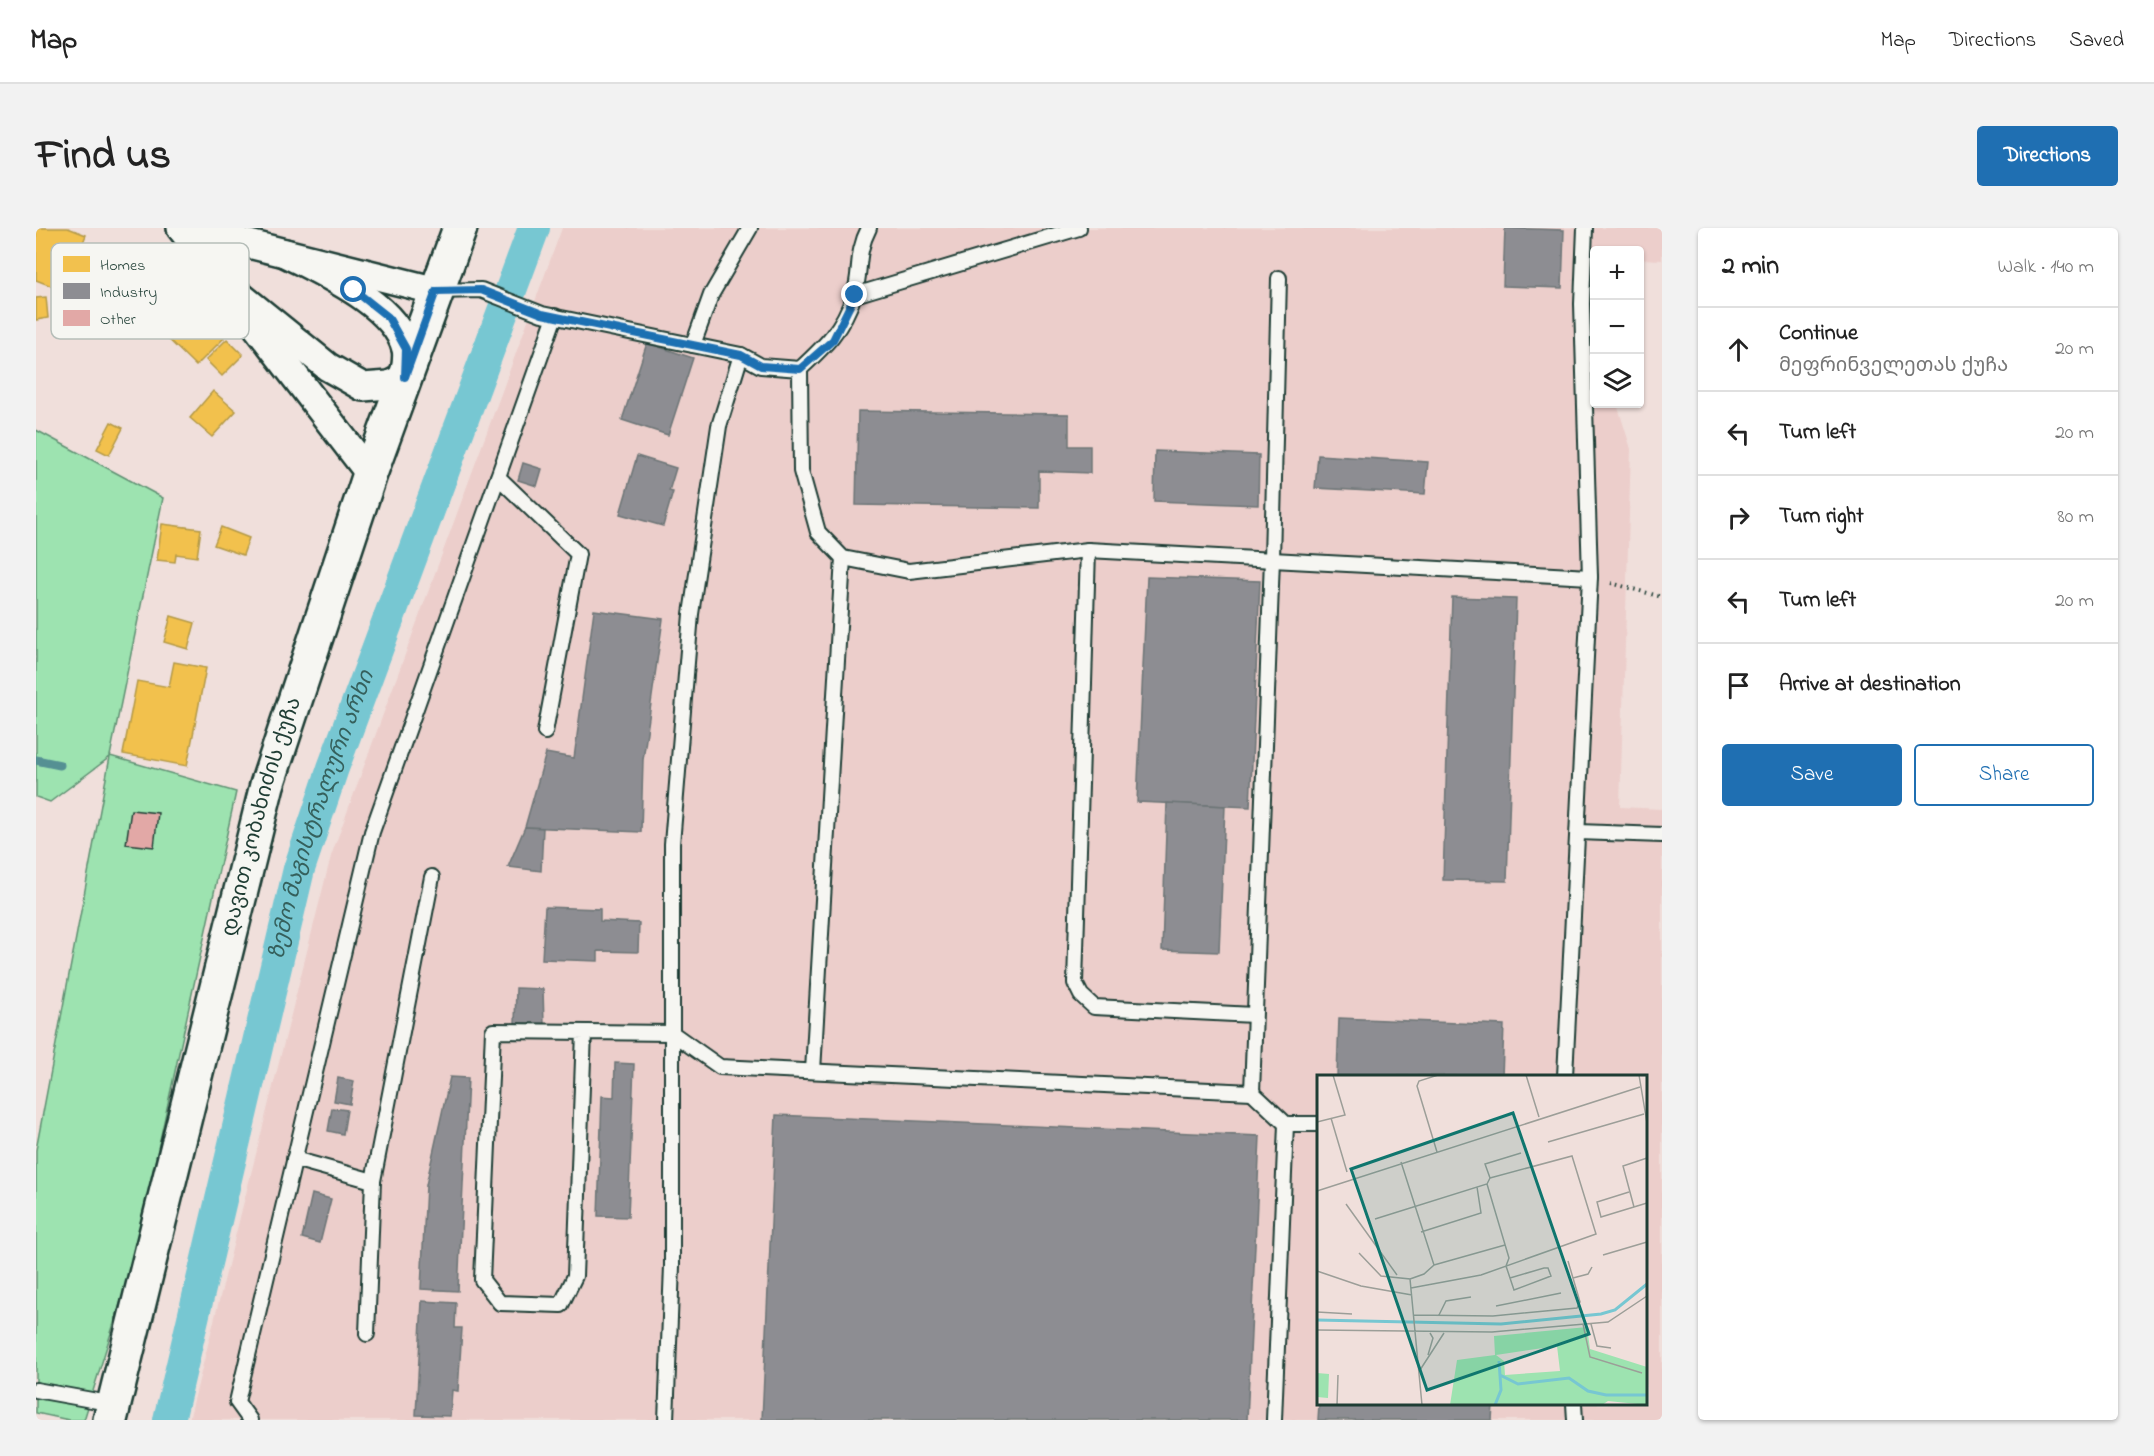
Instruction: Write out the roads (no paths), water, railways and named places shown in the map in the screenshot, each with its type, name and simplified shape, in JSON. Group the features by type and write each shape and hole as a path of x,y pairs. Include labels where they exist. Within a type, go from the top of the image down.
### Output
{"street":[{"path":"183,228 244,243"},
{"path":"183,228 194,243"},
{"name":"დავით კობახიძის ქუჩა","path":"112,1412 267,785 370,474 460,228"},
{"path":"249,244 436,291"},
{"path":"249,303 328,367 363,387 389,385 405,377 406,349 388,317 354,290 285,253"},
{"path":"249,316 370,474"}],"lane":[{"path":"693,345 711,295 750,228"},
{"path":"436,291 481,290 548,315 741,355 761,366 800,369 833,340 855,295 860,245 868,228"},
{"path":"855,295 1079,228"},
{"path":"1565,1075 1590,577 1582,304 1585,228"},
{"path":"1251,1092 1272,559 1279,278"},
{"path":"250,1420 237,1402 372,832 498,477 548,315"},
{"path":"666,1420 672,1266 672,844 691,614 719,426 741,355"},
{"path":"800,369 801,471 818,532 843,558 909,571 1088,550 1590,577"},
{"path":"498,477 578,554 545,732"},
{"path":"1088,550 1075,983 1081,995 1094,1007 1254,1015"},
{"path":"813,1071 843,558"},
{"path":"1578,832 1662,835"},
{"path":"367,1334 373,1181 432,877"},
{"path":"584,1032 575,1276 561,1305 500,1303 482,1280 493,1030 672,1033 720,1067 1251,1092 1286,1124 1317,1124"},
{"path":"1274,1420 1286,1124"},
{"path":"294,1159 373,1181"},
{"path":"36,1390 112,1412"},
{"path":"1574,1405 1575,1420"}],"waterway":[{"name":"ზემო მაგისტრალური არხი","path":"169,1420 299,869 333,768 534,228"},
{"path":"36,760 60,765"}]}
